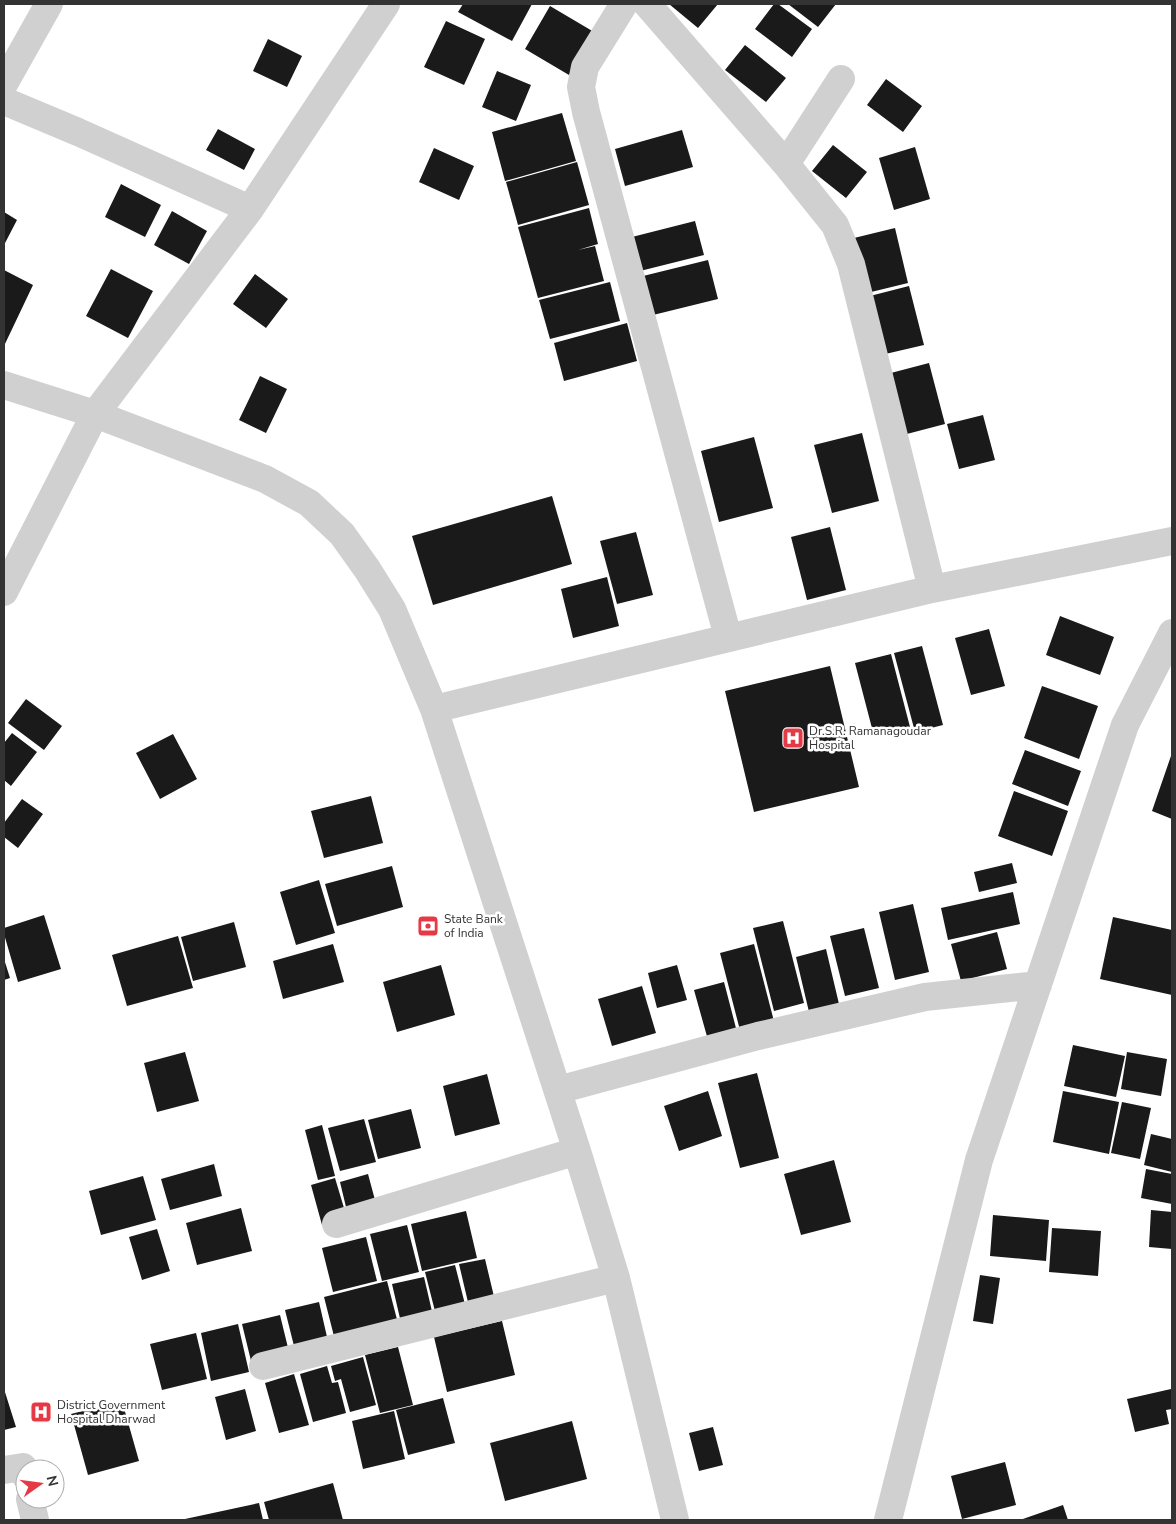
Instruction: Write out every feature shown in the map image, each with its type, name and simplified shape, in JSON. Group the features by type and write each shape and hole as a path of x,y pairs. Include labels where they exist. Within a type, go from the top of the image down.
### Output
{"street":[{"path":"4,84 49,4"},
{"path":"4,592 95,414 250,209 386,4"},
{"path":"624,4 585,67 581,87 586,112 728,637"},
{"path":"647,4 786,164 835,225 851,264 932,589"},
{"path":"786,164 842,79"},
{"path":"4,101 250,209"},
{"path":"4,385 95,414 265,479 309,503 342,534 392,609 434,709 577,1151 616,1278 675,1520"},
{"path":"434,709 932,589 1172,542"},
{"path":"888,1520 979,1160 1125,726 1172,633"},
{"path":"558,1090 758,1036 924,997 1038,985"},
{"path":"336,1224 577,1151"},
{"path":"263,1366 616,1278"}],"building":[{"path":"463,4 532,4 512,41 458,12"},
{"path":"669,4 718,4 698,28"},
{"path":"774,4 778,4 812,29 792,57 755,29"},
{"path":"788,4 836,4 818,27"},
{"path":"550,6 594,32 569,75 525,49"},
{"path":"446,21 485,39 464,85 424,67"},
{"path":"268,39 302,56 287,87 253,71"},
{"path":"745,45 786,78 766,102 725,70"},
{"path":"497,71 531,85 516,121 482,107"},
{"path":"886,79 922,106 903,132 867,105"},
{"path":"562,113 576,161 505,181 492,132"},
{"path":"218,129 255,149 244,170 206,150"},
{"path":"682,130 693,167 625,186 615,149"},
{"path":"833,145 867,172 846,198 812,171"},
{"path":"915,147 930,199 894,210 879,158"},
{"path":"434,148 474,166 459,200 419,182"},
{"path":"577,162 589,205 518,225 506,182"},
{"path":"121,184 161,205 145,237 105,217"},
{"path":"589,208 598,244 578,250 595,246 604,281 538,298 518,227"},
{"path":"172,211 207,231 189,264 154,245"},
{"path":"4,212 17,220 4,245"},
{"path":"695,221 704,255 636,272 628,238"},
{"path":"895,228 908,283 867,293 854,238"},
{"path":"708,260 718,299 649,316 639,277"},
{"path":"111,269 153,291 128,338 86,316"},
{"path":"4,270 33,285 4,346"},
{"path":"255,274 288,299 266,328 233,304"},
{"path":"610,282 620,321 550,339 539,300"},
{"path":"909,286 924,345 881,355 866,297"},
{"path":"627,323 637,361 564,381 554,343"},
{"path":"929,363 945,424 903,435 887,374"},
{"path":"260,376 287,389 266,433 239,420"},
{"path":"983,415 995,460 959,469 947,424"},
{"path":"862,433 879,501 832,513 814,445"},
{"path":"754,437 773,508 719,522 701,451"},
{"path":"552,496 572,564 433,605 412,536"},
{"path":"830,527 846,590 807,600 791,537"},
{"path":"636,532 653,595 617,604 600,541"},
{"path":"607,577 619,626 573,638 561,589"},
{"path":"1060,616 1114,637 1100,675 1046,655"},
{"path":"989,629 1005,686 971,695 955,638"},
{"path":"922,646 943,725 915,732 894,653"},
{"path":"891,654 910,727 874,736 855,663"},
{"path":"830,666 859,787 754,812 725,691"},
{"path":"1042,686 1098,706 1079,759 1024,738"},
{"path":"26,699 62,726 44,750 8,723"},
{"path":"12,733 37,752 11,786 4,780 4,743"},
{"path":"173,734 197,779 160,799 136,753"},
{"path":"1025,750 1081,771 1068,806 1012,784"},
{"path":"1172,753 1172,819 1152,811"},
{"path":"1014,791 1068,811 1052,856 998,836"},
{"path":"371,796 383,843 324,858 311,811"},
{"path":"22,799 43,814 18,848 4,837 4,823"},
{"path":"1012,863 1017,883 979,892 974,872"},
{"path":"392,866 403,907 337,926 325,884"},
{"path":"319,880 335,933 296,945 280,892"},
{"path":"1013,892 1020,924 948,940 941,908"},
{"path":"913,904 929,972 895,980 879,912"},
{"path":"44,915 61,969 18,982 4,934 4,928"},
{"path":"1113,917 1172,930 1172,995 1100,979"},
{"path":"783,921 804,1003 774,1011 753,928"},
{"path":"234,922 246,967 193,981 181,937"},
{"path":"864,928 879,988 845,996 830,936"},
{"path":"997,932 1007,969 961,981 951,944"},
{"path":"178,936 193,988 127,1006 112,955"},
{"path":"333,944 344,982 283,999 273,961"},
{"path":"754,944 776,1029 742,1038 720,953"},
{"path":"826,949 839,1004 809,1012 796,957"},
{"path":"4,959 10,978 4,980"},
{"path":"441,965 455,1015 397,1032 383,982"},
{"path":"677,965 687,1000 657,1008 648,973"},
{"path":"724,982 737,1032 708,1040 694,990"},
{"path":"642,986 656,1033 612,1046 598,999"},
{"path":"1073,1045 1125,1056 1116,1097 1064,1086"},
{"path":"185,1052 199,1101 157,1112 144,1063"},
{"path":"1127,1052 1167,1059 1161,1096 1121,1089"},
{"path":"757,1073 779,1158 740,1168 718,1083"},
{"path":"487,1074 500,1124 455,1136 443,1086"},
{"path":"708,1091 722,1136 679,1151 664,1106"},
{"path":"1063,1091 1119,1102 1109,1154 1053,1142"},
{"path":"1122,1102 1151,1108 1140,1159 1111,1153"},
{"path":"411,1109 421,1148 378,1159 368,1120"},
{"path":"364,1119 376,1162 340,1171 328,1128"},
{"path":"322,1125 335,1176 318,1180 305,1130"},
{"path":"1151,1134 1172,1139 1172,1172 1144,1165"},
{"path":"834,1160 851,1222 801,1235 784,1174"},
{"path":"214,1164 222,1196 170,1210 161,1179"},
{"path":"1146,1169 1172,1174 1172,1204 1141,1198"},
{"path":"368,1174 375,1200 346,1207 340,1182"},
{"path":"143,1176 156,1220 101,1235 89,1191"},
{"path":"335,1178 347,1218 322,1225 311,1185"},
{"path":"241,1208 252,1251 197,1265 186,1223"},
{"path":"1151,1210 1172,1212 1172,1249 1149,1247"},
{"path":"466,1211 477,1258 422,1271 411,1224"},
{"path":"993,1215 1049,1220 1046,1261 990,1256"},
{"path":"407,1225 419,1272 382,1281 370,1234"},
{"path":"1052,1228 1101,1231 1098,1276 1049,1272"},
{"path":"157,1229 170,1271 142,1280 129,1237"},
{"path":"366,1237 377,1281 333,1292 322,1248"},
{"path":"485,1259 497,1309 471,1315 459,1264"},
{"path":"455,1265 468,1316 438,1323 425,1272"},
{"path":"980,1275 1000,1278 993,1324 973,1321"},
{"path":"424,1277 434,1320 402,1327 392,1284"},
{"path":"387,1281 400,1331 337,1348 324,1297"},
{"path":"319,1302 330,1350 297,1358 285,1310"},
{"path":"280,1315 291,1360 253,1369 242,1324"},
{"path":"502,1321 515,1375 447,1392 434,1337"},
{"path":"238,1324 249,1372 211,1381 201,1333"},
{"path":"196,1333 207,1379 162,1390 150,1344"},
{"path":"398,1347 413,1405 380,1413 365,1355"},
{"path":"363,1357 376,1405 350,1412 341,1379 335,1381 331,1366"},
{"path":"327,1366 332,1383 338,1382 346,1413 313,1422 300,1374"},
{"path":"294,1374 309,1425 279,1433 265,1383"},
{"path":"4,1389 16,1427 4,1430"},
{"path":"245,1389 256,1431 226,1440 215,1397"},
{"path":"1171,1389 1172,1409 1166,1410 1169,1424 1135,1432 1127,1399"},
{"path":"443,1398 455,1443 408,1455 396,1410"},
{"path":"122,1401 139,1461 88,1475 71,1414"},
{"path":"394,1411 405,1459 363,1469 352,1421"},
{"path":"572,1421 587,1479 505,1501 490,1443"},
{"path":"713,1427 723,1465 699,1471 689,1433"},
{"path":"1005,1462 1016,1505 962,1519 951,1476"},
{"path":"333,1483 343,1520 269,1520 264,1502"},
{"path":"259,1503 263,1520 185,1520 185,1519"},
{"path":"1063,1505 1068,1520 1020,1520"}],"place":[{"name":"Dr.S.R. Ramanagoudar Hospital","path":"793,738"},
{"name":"State Bank of India","path":"428,926"},
{"name":"District Government Hospital Dharwad","path":"41,1412"}]}
